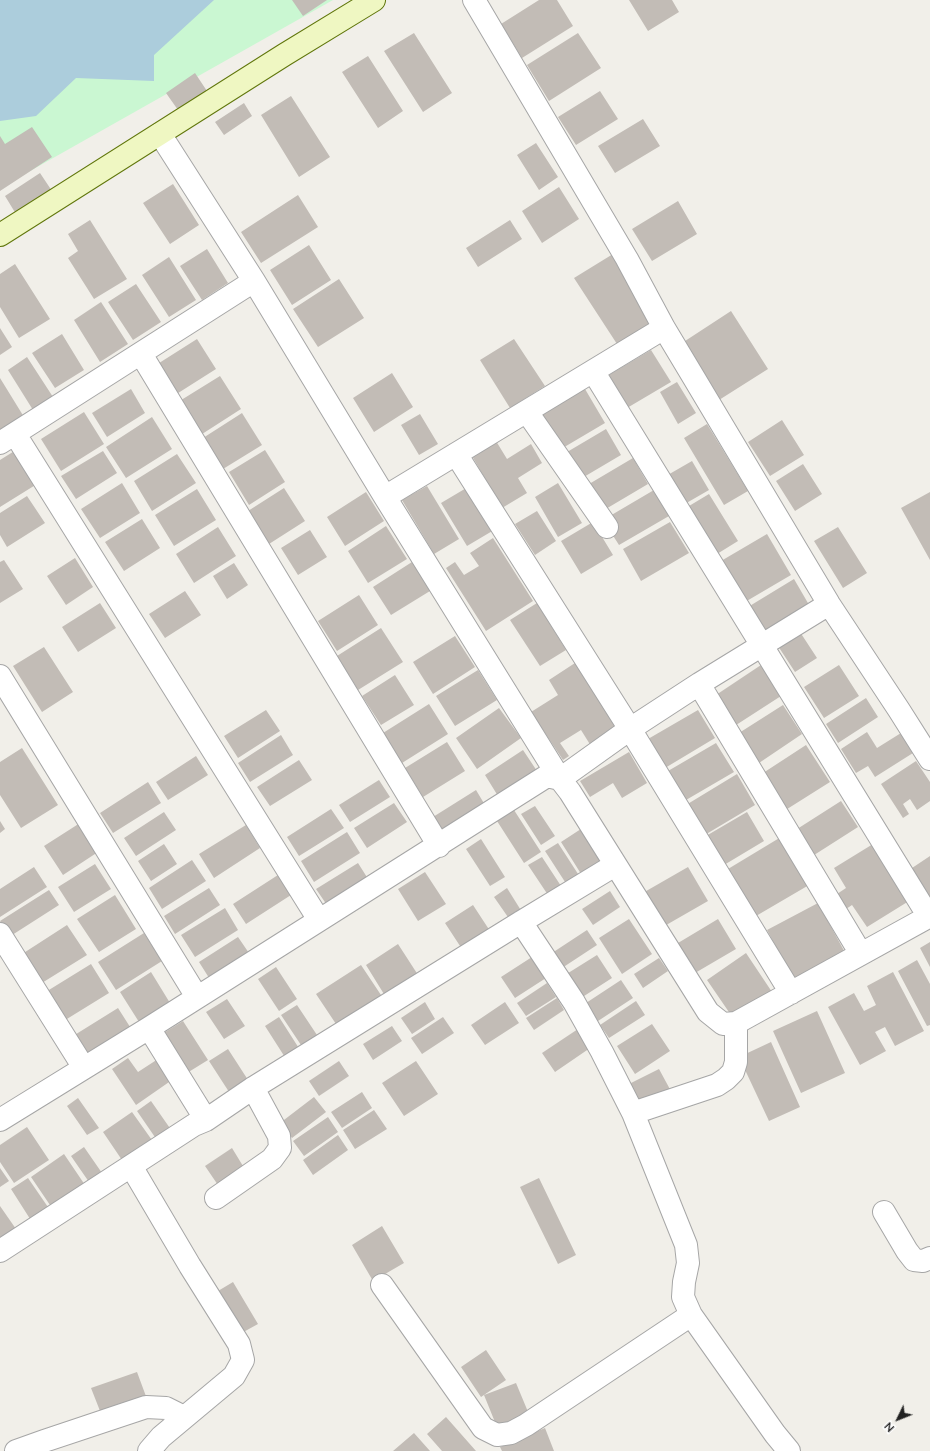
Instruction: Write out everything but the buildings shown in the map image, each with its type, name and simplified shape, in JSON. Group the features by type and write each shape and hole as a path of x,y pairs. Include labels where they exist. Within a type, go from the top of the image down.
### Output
{"street":[{"path":"0,235 374,0"},
{"path":"474,0 627,259 664,328 828,604 899,710 930,760"},
{"path":"160,134 254,282 385,497 560,778 708,1012 723,1024 736,1023 930,917 594,371"},
{"path":"254,282 7,438 319,920"},
{"path":"385,497 664,328"},
{"path":"141,354 439,846"},
{"path":"527,412 607,527"},
{"path":"456,454 630,729 791,993"},
{"path":"0,1120 150,1028 319,920 439,846 547,776 560,778 630,729 699,684 828,604"},
{"path":"0,676 197,997"},
{"path":"699,684 861,954"},
{"path":"0,1251 194,1125 206,1120 253,1088 520,922 615,865"},
{"path":"520,922 574,1002 633,1112 686,1245 688,1262 684,1282 683,1298 691,1315 789,1451"},
{"path":"0,934 84,1068"},
{"path":"633,1112 718,1085 726,1079 734,1072 736,1062 736,1023"},
{"path":"150,1028 206,1120"},
{"path":"216,1198 272,1159 280,1148 279,1136 253,1088"},
{"path":"132,1166 190,1266 239,1344 243,1360 234,1376 161,1438 149,1451"},
{"path":"884,1212 914,1260 923,1261 930,1258"},
{"path":"382,1286 483,1428 497,1435 511,1433 526,1425 691,1315"},
{"path":"16,1451 46,1446 146,1407 166,1408 184,1418"}],"green space":[{"path":"0,0 333,0 0,188"}],"water":[{"path":"0,0 214,0 154,55 154,81 76,78 36,116 0,121"}]}
